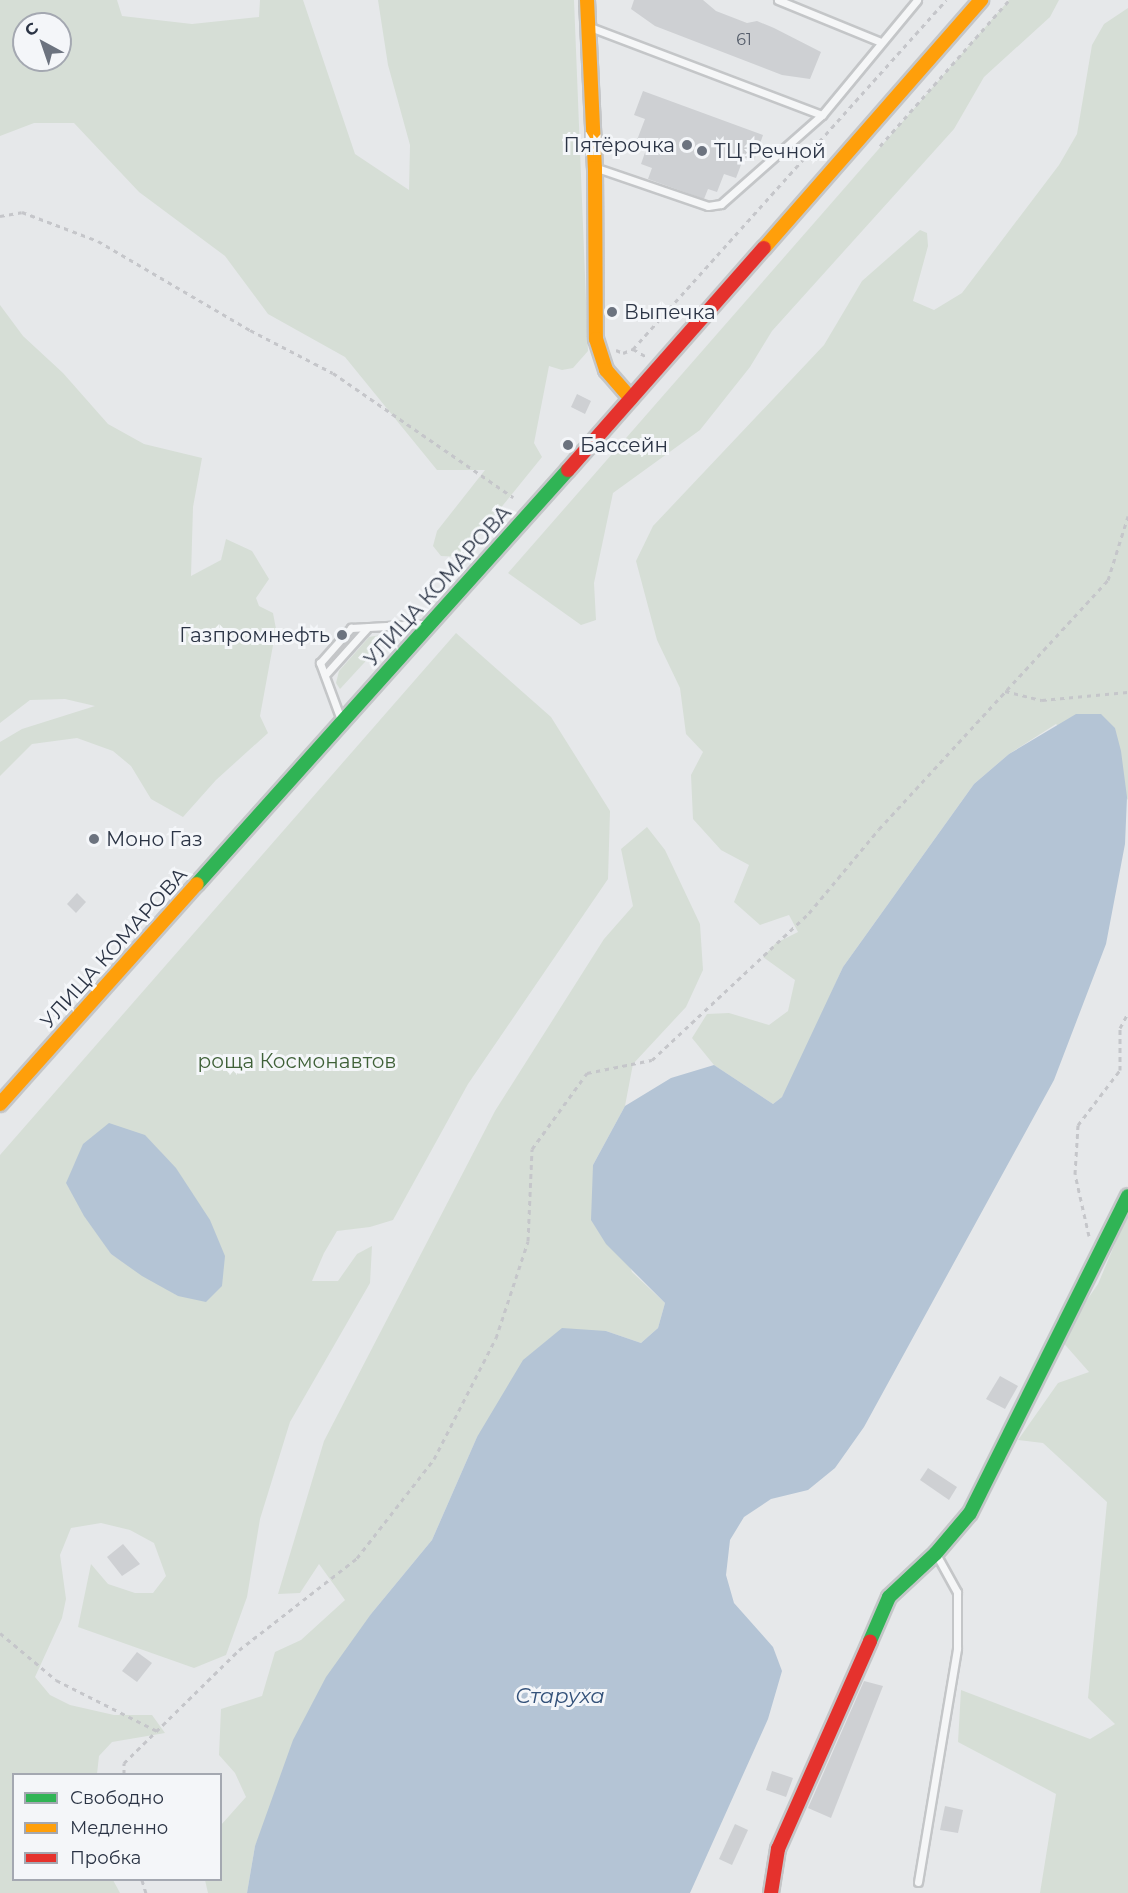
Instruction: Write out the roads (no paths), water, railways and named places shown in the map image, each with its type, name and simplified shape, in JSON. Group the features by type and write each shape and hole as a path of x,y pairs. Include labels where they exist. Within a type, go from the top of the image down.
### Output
{"main road":[{"path":"587,0 596,168 596,339 606,370 631,399"},
{"name":"УЛИЦА КОМАРОВА","path":"0,1104 631,399 981,0"},
{"path":"771,1893 778,1849 889,1597 936,1553 970,1513 1036,1386 1094,1260 1128,1196"}],"lane":[{"path":"778,0 881,42"},
{"path":"596,168 714,207 822,115 917,0"},
{"path":"588,26 822,115"},
{"path":"342,722 320,663 351,628 431,623"},
{"path":"325,675 368,627"},
{"path":"918,1882 957,1648 957,1592 936,1553"}],"water":[{"name":"Старуха","path":"1076,714 1101,714 1115,728 1121,751 1127,797 1125,844 1106,944 1054,1080 864,1427 835,1468 808,1490 771,1499 744,1517 730,1540 726,1575 734,1603 773,1647 782,1671 768,1719 690,1893 247,1893 255,1846 293,1740 326,1677 371,1614 432,1540 477,1437 523,1360 562,1328 606,1331 641,1343 658,1328 665,1303 606,1244 591,1220 593,1165 625,1106 671,1078 714,1065 773,1104 782,1097 843,967 974,784 1009,754"},
{"path":"109,1123 145,1135 176,1168 210,1220 225,1256 222,1286 206,1302 178,1296 142,1276 111,1254 84,1216 66,1183 83,1144"}],"place":[{"name":"Пятёрочка","path":"687,145"},
{"name":"ТЦ Речной","path":"702,151"},
{"name":"Выпечка","path":"612,312"},
{"name":"Бассейн","path":"568,445"},
{"name":"Газпромнефть","path":"342,635"},
{"name":"Моно Газ","path":"94,839"}],"park label":[{"name":"роща Космонавтов","path":"297,1061"}]}
